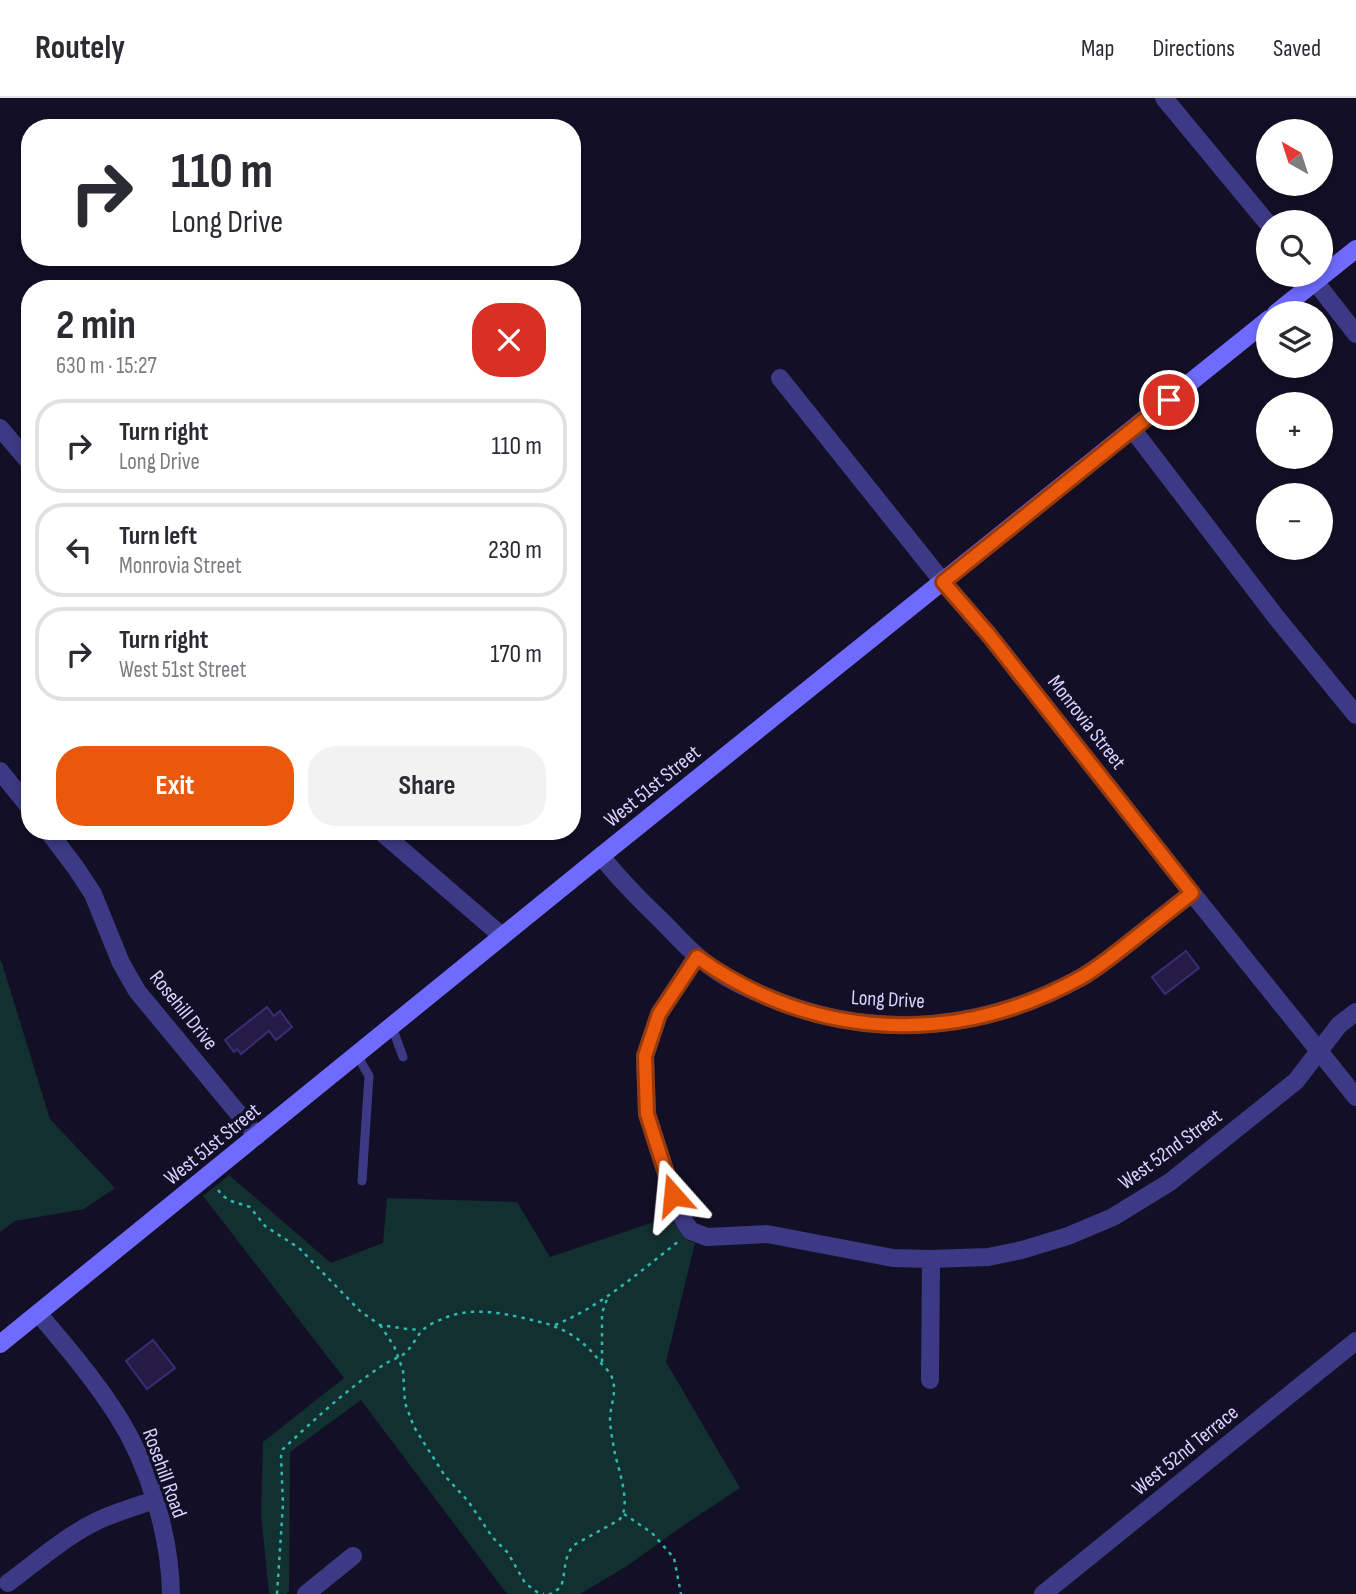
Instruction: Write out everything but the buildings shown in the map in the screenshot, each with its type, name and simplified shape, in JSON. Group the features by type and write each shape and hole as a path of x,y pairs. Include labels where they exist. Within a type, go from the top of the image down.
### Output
{"street":[{"path":"1164,98 1257,210"},
{"path":"1333,265 1356,250"},
{"path":"1289,301 1303,287"},
{"path":"1320,287 1356,334"},
{"name":"West 51st Street","path":"0,1343 1256,330"},
{"name":"Monrovia Street","path":"780,378 943,582 989,635 1356,1097"},
{"path":"0,428 21,452"},
{"path":"1133,430 1276,617 1356,715"},
{"path":"0,771 21,797"},
{"name":"Rosehill Drive","path":"55,840 93,894 121,963 137,991 257,1136"},
{"path":"390,840 502,936"},
{"name":"Long Drive","path":"601,856 620,880 697,957 720,974 758,994 798,1009 841,1020 886,1026 932,1025 977,1018 1045,996 1109,959 1192,893"},
{"path":"686,1224 647,1114 645,1056 659,1014 697,957"},
{"name":"West 52nd Street","path":"686,1224 707,1237 767,1234 893,1258 988,1257 1068,1236 1113,1217 1181,1174 1296,1080 1339,1025 1356,1012"},
{"path":"930,1380 931,1259"},
{"name":"Rosehill Road","path":"38,1313 90,1376 118,1416 141,1459 166,1542 171,1594"},
{"name":"West 52nd Terrace","path":"1042,1594 1356,1341"},
{"path":"8,1583 94,1522 155,1500"},
{"path":"306,1594 352,1556"}],"lane":[{"path":"393,1027 403,1057"},
{"path":"357,1055 369,1076 362,1181"}],"path":[{"path":"207,1177 223,1196 250,1208 265,1226 299,1248 353,1306 380,1325 398,1357 409,1415 438,1466 468,1501 493,1538 508,1553 525,1583 545,1594 557,1591 561,1587 566,1558 574,1545 619,1520 624,1514 625,1496 611,1433 610,1416 614,1396 611,1375 586,1345 555,1325 497,1313 473,1312 458,1313 421,1330 380,1325"},
{"path":"555,1325 576,1316 608,1296 686,1224"},
{"path":"602,1364 602,1313 608,1296"},
{"path":"276,1594 283,1504 283,1449 327,1408 405,1353 421,1330"},
{"path":"624,1514 652,1533 674,1559 681,1594"}],"green space":[{"path":"0,960 50,1119 115,1188 84,1209 15,1221 0,1232"},
{"path":"229,1175 331,1263 383,1243 387,1198 517,1202 550,1257 669,1217 687,1240 695,1243 666,1362 740,1488 627,1566 580,1594 507,1594 361,1400 290,1452 289,1592 269,1594 261,1513 263,1442 344,1378 203,1196"}],"route":[{"path":"673,1195 647,1114 645,1056 659,1014 697,957 720,974 758,994 798,1009 841,1020 886,1026 932,1025 977,1018 1045,996 1109,959 1192,893 989,635 943,582 1169,400"}]}
